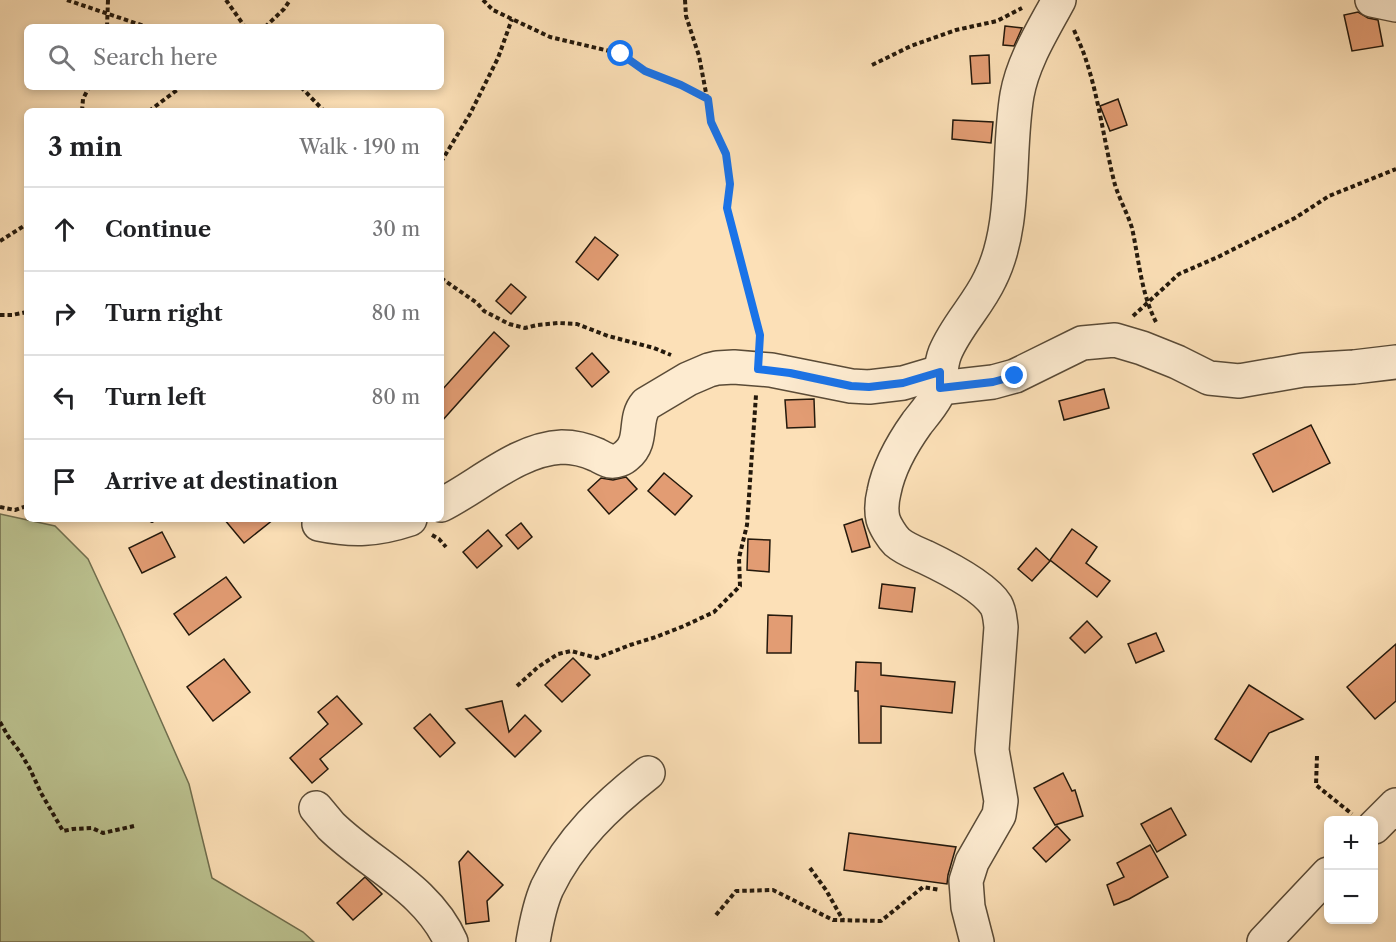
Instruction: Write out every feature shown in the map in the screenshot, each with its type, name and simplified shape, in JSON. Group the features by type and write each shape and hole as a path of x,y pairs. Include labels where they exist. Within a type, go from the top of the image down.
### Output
{"street":[{"path":"1372,0 1396,5"},
{"path":"976,942 966,895 966,881 972,862 999,815 1001,801 992,750 1001,627 999,613 995,604 976,586 897,542 883,518 882,504 886,482 895,458 935,399 944,355 991,279 1000,256 1006,226 1013,124 1018,92 1031,53 1066,14"},
{"path":"444,503 516,461 549,448 572,447 587,450 611,461 619,460 634,447 641,409 646,404 688,379 709,370 725,367 790,373 851,386 869,387 940,380 993,382 1015,376 1082,344 1115,340 1178,362 1209,378 1239,381 1303,370 1396,362"},
{"path":"319,524 353,530 400,522"},
{"path":"533,942 547,889 561,862 586,829 648,773"},
{"path":"1378,816 1396,805"},
{"path":"316,808 349,842 407,886 436,917 451,942"},
{"path":"1264,942 1324,879"}],"path":[{"path":"67,0 138,24"},
{"path":"107,24 108,0"},
{"path":"226,0 243,24"},
{"path":"268,24 290,0"},
{"path":"483,0 493,10 550,37 621,54 645,71 681,85 708,99"},
{"path":"517,686 538,667 558,654 572,651 597,658 684,626 714,612 740,586 739,558 747,525 760,335 727,208 730,184 726,154 711,122 699,56 686,16 684,0"},
{"path":"872,65 920,43 956,30 997,21 1027,6"},
{"path":"1066,14 1086,59 1115,185 1131,227 1141,278 1157,323"},
{"path":"444,157 470,114 498,58 512,19"},
{"path":"82,108 83,99 88,90"},
{"path":"153,108 177,90"},
{"path":"304,90 321,108"},
{"path":"1103,341 1179,274 1295,218 1329,196 1396,169"},
{"path":"0,241 24,226"},
{"path":"444,280 477,303 484,311 509,324 525,328 558,323 577,324 608,336 654,348 709,370"},
{"path":"0,315 24,313"},
{"path":"0,507 15,510 24,507"},
{"path":"0,722 20,752 63,831 92,828 103,833 134,826"},
{"path":"1317,756 1316,785 1357,816"},
{"path":"810,868 843,920"},
{"path":"716,915 736,891 774,890 833,920 881,921 923,887 966,895"}],"green space":[{"path":"0,514 24,519 24,522 55,526 88,559 189,784 212,878 303,932 314,942 0,942"}],"building":[{"path":"1358,12 1368,18 1378,20 1383,46 1352,51 1344,15"},
{"path":"1005,26 1022,28 1014,46 1003,45"},
{"path":"989,55 990,83 972,84 970,56"},
{"path":"1118,99 1127,125 1110,131 1100,106"},
{"path":"953,120 993,122 991,143 952,139"},
{"path":"595,237 618,255 598,280 576,262"},
{"path":"511,284 526,297 511,314 496,301"},
{"path":"494,332 509,346 444,419 444,388"},
{"path":"592,353 609,372 592,387 576,368"},
{"path":"1104,389 1109,408 1064,420 1059,401"},
{"path":"814,399 815,427 787,428 785,400"},
{"path":"1311,425 1330,463 1273,492 1253,454"},
{"path":"664,473 692,496 675,515 648,491"},
{"path":"626,477 637,489 609,514 588,490 601,478 613,480"},
{"path":"862,519 870,547 852,552 844,525"},
{"path":"226,522 270,522 244,543"},
{"path":"521,523 532,537 518,549 506,535"},
{"path":"1072,529 1097,547 1086,563 1110,581 1097,597 1050,560"},
{"path":"488,530 502,546 477,568 463,552"},
{"path":"162,532 175,557 142,573 129,548"},
{"path":"748,539 770,540 769,572 747,570"},
{"path":"1036,548 1050,561 1032,581 1018,569"},
{"path":"226,577 241,597 189,635 174,614"},
{"path":"882,584 915,588 912,612 879,608"},
{"path":"768,615 792,616 791,653 767,653"},
{"path":"1087,621 1102,637 1085,653 1070,638"},
{"path":"1156,633 1164,651 1136,663 1128,644"},
{"path":"1396,644 1396,701 1375,719 1347,687"},
{"path":"573,658 590,675 562,702 545,685"},
{"path":"224,659 250,692 213,721 187,687"},
{"path":"856,662 881,663 881,675 955,682 952,713 881,706 881,743 859,743 858,691 855,691"},
{"path":"1249,685 1303,719 1269,733 1251,762 1215,739"},
{"path":"337,696 362,724 320,759 328,769 312,783 290,758 328,724 318,712"},
{"path":"502,701 509,732 525,715 541,731 515,757 466,709"},
{"path":"430,714 455,743 440,757 414,728"},
{"path":"1063,773 1072,791 1075,790 1083,816 1055,825 1034,788"},
{"path":"1171,808 1186,835 1157,852 1141,824"},
{"path":"1057,826 1070,840 1046,862 1033,848"},
{"path":"849,833 956,847 947,884 844,870"},
{"path":"1150,845 1168,877 1114,905 1107,885 1124,877 1117,863"},
{"path":"468,851 503,885 487,901 489,921 466,924 459,862"},
{"path":"365,877 382,894 353,920 337,903"}],"route":[{"path":"621,54 645,71 681,85 708,99 711,122 726,154 730,184 727,208 760,335 758,369 790,373 851,386 869,387 903,383 940,372 940,388 993,382 1015,376"}]}
